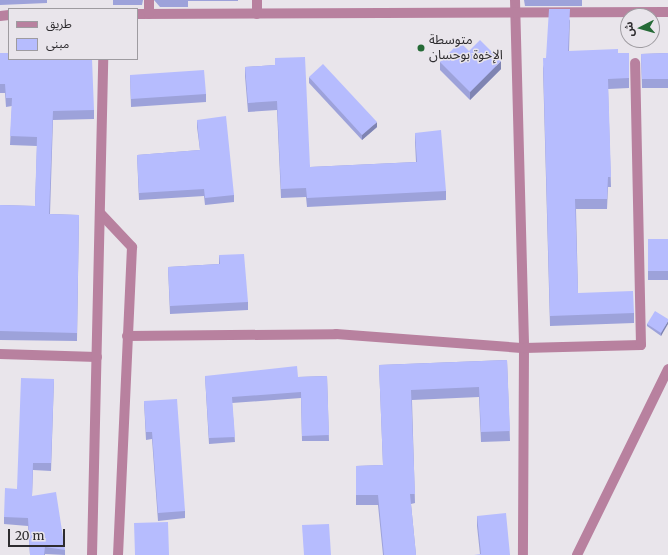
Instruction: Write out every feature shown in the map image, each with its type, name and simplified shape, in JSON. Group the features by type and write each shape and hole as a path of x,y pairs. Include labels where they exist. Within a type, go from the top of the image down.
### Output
{"street":[{"path":"149,0 149,14"},
{"path":"257,0 257,14"},
{"path":"515,0 524,348 523,555"},
{"path":"138,14 668,12"},
{"path":"92,555 103,60"},
{"path":"128,336 336,334 524,348 641,345 635,63"},
{"path":"100,213 132,247 118,555"},
{"path":"0,354 97,357"},
{"path":"577,555 668,369"}],"building":[{"path":"549,9 570,9 568,51 618,49 618,53 629,53 629,78 608,79 611,177 608,177 607,199 575,199 578,293 633,291 634,313 550,316 543,58 546,58"},
{"path":"480,40 501,61 470,92 440,62 460,42 469,51"},
{"path":"0,53 8,53 8,60 92,60 94,110 53,111 49,214 79,215 77,333 0,331 0,205 35,206 37,137 10,136 12,98 6,98 5,84 0,84"},
{"path":"668,53 668,79 642,79 641,54"},
{"path":"305,57 310,167 417,162 415,133 441,130 446,191 307,198 306,188 281,189 277,101 248,103 245,67 275,65 275,58"},
{"path":"323,64 377,122 362,135 309,77"},
{"path":"204,70 206,94 131,99 130,75"},
{"path":"226,116 234,195 205,198 204,189 139,193 137,155 200,150 197,120"},
{"path":"648,239 668,239 668,271 648,271"},
{"path":"244,254 248,302 170,306 168,267 220,264 219,255"},
{"path":"655,311 668,319 661,333 647,324"},
{"path":"507,360 510,431 481,432 479,387 411,390 415,494 410,494 416,555 384,555 378,495 356,495 356,466 383,465 379,365"},
{"path":"297,366 298,377 327,376 329,435 302,436 301,392 232,397 235,437 209,438 205,376"},
{"path":"21,378 54,379 51,463 33,463 32,496 56,492 65,550 45,547 44,555 30,555 28,518 4,517 5,488 17,489"},
{"path":"177,399 185,511 158,513 152,432 146,432 144,401"},
{"path":"506,513 510,555 474,555 481,554 477,516"},
{"path":"168,522 169,555 135,555 134,523"},
{"path":"329,524 331,555 304,555 302,525"}],"place":[{"name":"متوسطة الإخوة بوحسان","path":"421,48"}]}
